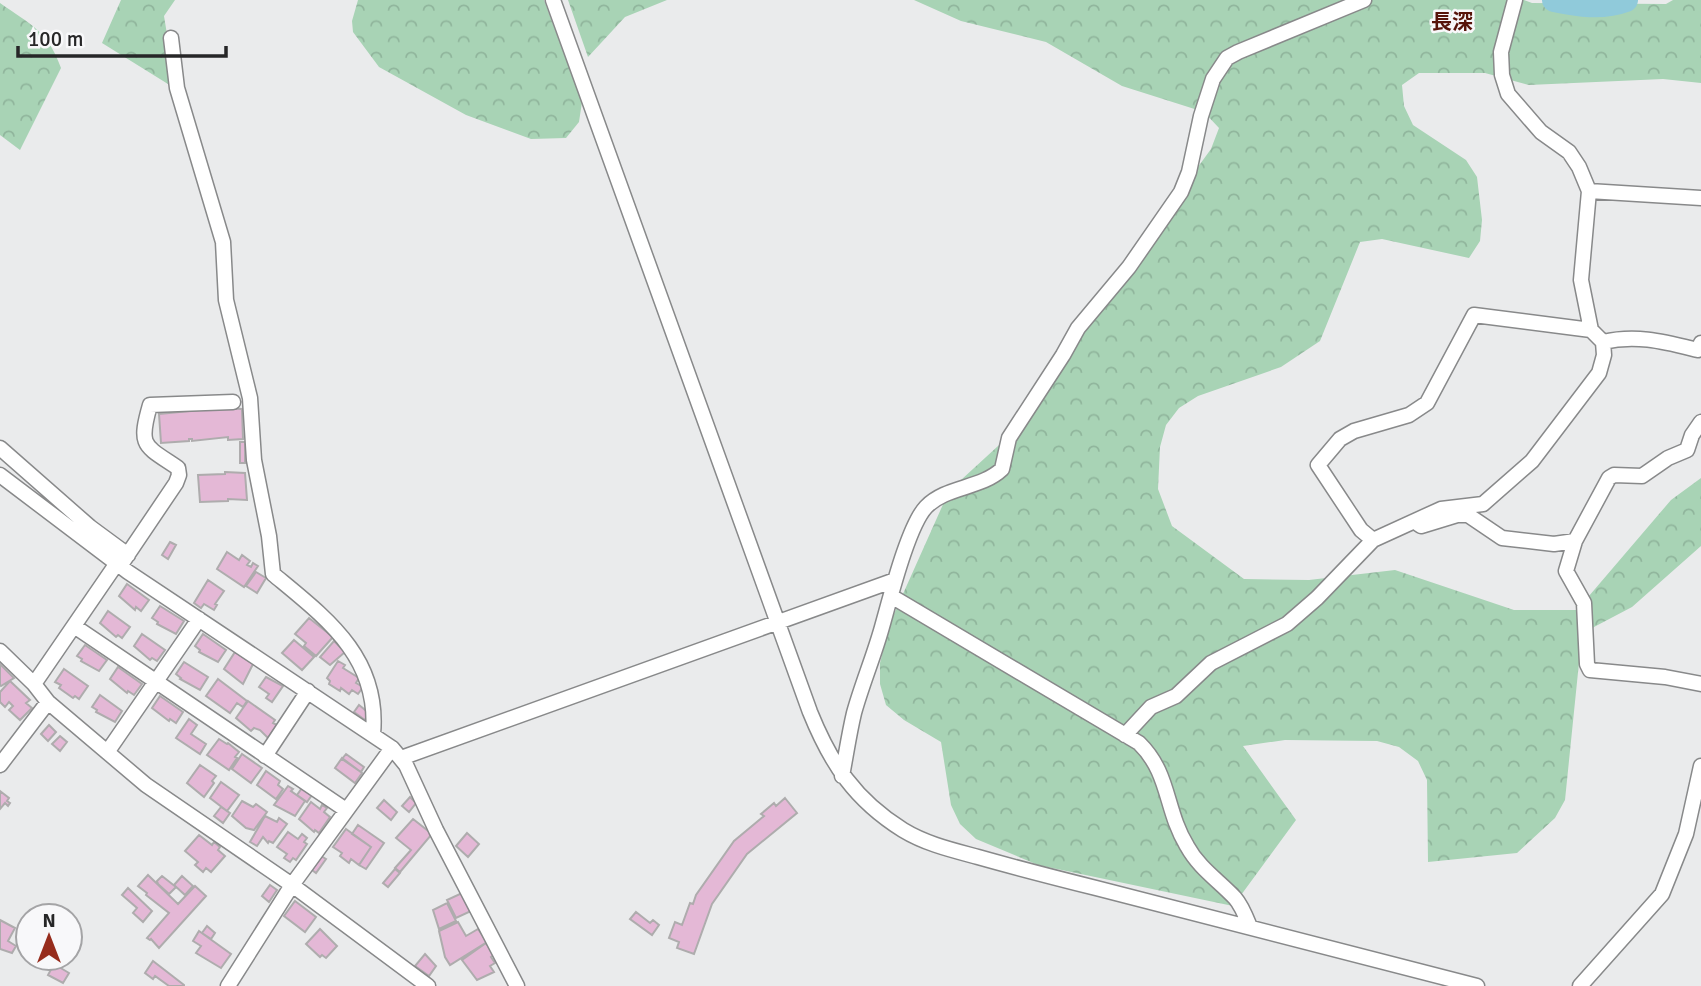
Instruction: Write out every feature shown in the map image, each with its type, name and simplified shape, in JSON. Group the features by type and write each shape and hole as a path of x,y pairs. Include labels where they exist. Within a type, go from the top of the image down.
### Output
{"street":[{"path":"553,0 823,744 842,776 879,813 930,844 1477,986"},
{"path":"842,776 855,712 895,580 918,518 924,509 940,496 978,483 1002,469 1009,438 1078,328 1129,267 1181,192 1189,172 1201,116 1213,79 1227,58 1364,0"},
{"path":"1125,735 1151,707 1176,696 1211,663 1287,624 1317,598 1373,540 1441,509 1483,504 1532,461 1599,373 1604,355 1603,342 1591,330 1581,280 1589,191 1569,152 1541,132 1508,94 1502,75 1501,52 1515,0"},
{"path":"170,37 177,88 223,243 226,300 250,398 254,460 269,536 273,574 316,608 346,641 359,662 375,709 373,734"},
{"path":"1589,191 1701,198"},
{"path":"1373,540 1361,530 1318,465 1340,439 1354,431 1409,415 1427,403 1474,315 1591,330"},
{"path":"1603,342 1623,337 1651,338 1698,350 1701,343"},
{"path":"34,684 176,483 178,468 154,452 144,438 144,426 150,405 233,402"},
{"path":"1701,422 1692,435 1687,450 1668,458 1643,476 1614,475 1609,478 1575,541 1566,571 1584,603 1587,664 1590,670 1665,677 1701,684"},
{"path":"0,448 90,527 122,561"},
{"path":"0,475 199,619 373,734 396,753 517,986"},
{"path":"1413,520 1421,526 1457,515 1468,515 1502,538 1554,544 1575,541"},
{"path":"228,986 292,885 346,810 396,753 895,580"},
{"path":"891,596 1105,726 1139,743 1155,761 1165,785 1174,820 1185,843 1202,868 1236,899 1250,927"},
{"path":"108,751 199,619"},
{"path":"74,626 346,810"},
{"path":"0,651 34,684 48,702 146,785 292,885 427,986"},
{"path":"265,756 308,691"},
{"path":"0,765 48,702"},
{"path":"1580,986 1662,894 1686,834 1701,766"}],"green space":[{"path":"121,0 175,0 164,16 176,89 102,43"},
{"path":"358,0 544,0 582,102 579,122 566,138 531,139 466,115 379,67 353,32 352,21"},
{"path":"568,0 667,0 625,17 588,57"},
{"path":"914,0 1524,0 1532,3 1666,4 1673,0 1701,0 1701,83 1663,79 1529,85 1485,73 1419,73 1402,85 1404,106 1413,125 1466,160 1477,177 1482,220 1480,241 1469,258 1382,239 1360,242 1320,341 1281,367 1198,396 1179,408 1166,425 1160,447 1158,489 1172,526 1244,579 1309,580 1395,570 1514,610 1577,610 1671,500 1701,478 1701,546 1632,607 1594,627 1581,643 1565,800 1555,818 1517,853 1428,862 1427,780 1418,761 1399,747 1377,741 1285,740 1243,746 1296,820 1233,906 1038,865 976,839 960,824 951,805 941,742 904,720 886,705 880,684 880,663 890,623 949,491 1010,435 1030,398 1211,149 1219,128 1204,112 1122,86 1046,42 961,21"},
{"path":"0,3 44,37 61,68 20,150 0,135"}],"building":[{"path":"220,408 242,409 243,439 228,440 228,437 161,443 159,414"},
{"path":"240,442 245,442 245,463 240,463"},
{"path":"245,473 247,500 200,502 198,475"},
{"path":"170,542 176,545 168,559 162,555"},
{"path":"227,552 239,560 242,555 250,561 247,565 251,567 253,563 258,566 244,587 217,569"},
{"path":"256,572 266,578 257,593 246,586"},
{"path":"208,580 224,591 214,610 204,604 201,608 194,603"},
{"path":"127,584 149,600 141,611 136,607 135,610 119,596"},
{"path":"160,606 184,621 176,634 157,624 152,618"},
{"path":"108,611 130,627 122,638 118,635 116,637 100,623"},
{"path":"309,618 333,637 316,656 295,634"},
{"path":"142,634 165,650 157,661 152,658 150,660 134,646"},
{"path":"203,634 226,650 218,662 199,652 195,646"},
{"path":"294,640 314,657 302,670 282,653"},
{"path":"334,641 345,652 330,665 320,657"},
{"path":"85,645 107,660 99,671 77,656"},
{"path":"235,652 253,664 243,684 224,669"},
{"path":"338,661 345,665 343,668 359,678 356,683 363,687 358,694 352,690 349,694 341,688 340,691 329,684 327,678"},
{"path":"184,662 208,677 200,690 176,674"},
{"path":"0,664 14,678 1,686 0,685"},
{"path":"118,667 142,684 134,695 128,691 127,693 110,679"},
{"path":"64,669 88,686 79,699 75,696 73,698 55,682"},
{"path":"266,677 283,686 272,702 266,698 269,694 259,687"},
{"path":"218,679 247,701 243,707 237,703 230,713 206,696"},
{"path":"10,681 30,700 26,703 32,708 20,720 9,710 13,706 9,702 5,707 0,702 0,692"},
{"path":"100,695 122,711 115,722 92,707"},
{"path":"160,696 183,712 176,723 152,708"},
{"path":"248,701 275,720 273,723 277,725 268,738 260,730 254,728 251,731 236,718"},
{"path":"359,705 370,714 365,720 354,712"},
{"path":"189,719 197,725 191,734 206,744 200,754 176,738"},
{"path":"49,725 56,732 48,741 41,734"},
{"path":"60,736 67,742 60,751 52,744"},
{"path":"219,739 239,752 229,770 207,755"},
{"path":"242,754 262,768 251,783 232,769"},
{"path":"346,754 364,767 361,772 342,759"},
{"path":"342,758 362,773 355,783 335,768"},
{"path":"200,765 216,776 204,797 187,783"},
{"path":"266,771 280,781 278,785 283,789 276,799 257,785"},
{"path":"221,782 239,795 227,811 210,798"},
{"path":"288,786 305,801 295,816 274,805"},
{"path":"302,788 312,795 307,802 297,795"},
{"path":"0,791 9,798 7,801 10,803 8,806 5,803 0,809"},
{"path":"410,797 416,803 409,812 402,806"},
{"path":"785,798 797,813 747,854 712,904 694,954 677,948 679,942 669,938 675,922 682,925 690,903 693,904 696,895 734,841 764,816 761,814 774,803 776,806"},
{"path":"384,800 397,812 391,820 377,808"},
{"path":"242,801 253,807 256,804 267,812 254,830 246,828 232,816"},
{"path":"311,802 320,809 322,805 327,808 324,812 330,817 319,833 299,819"},
{"path":"221,807 230,813 223,823 214,816"},
{"path":"265,816 277,822 279,818 287,824 273,843 268,843 263,837 257,846 250,842"},
{"path":"413,819 432,834 400,872 395,868 411,850 396,838"},
{"path":"358,825 384,843 366,869 359,865 371,847 352,834"},
{"path":"346,829 371,847 359,865 351,859 349,863 340,856 342,853 333,847"},
{"path":"288,832 298,839 302,834 307,838 304,842 307,844 296,860 293,858 290,862 284,858 287,854 277,847"},
{"path":"467,833 479,844 468,857 456,846"},
{"path":"199,835 212,845 214,842 225,856 211,872 206,868 203,872 195,865 198,862 185,851"},
{"path":"321,856 326,859 316,873 312,870"},
{"path":"395,869 400,873 388,887 383,883"},
{"path":"148,875 178,904 195,886 206,896 159,948 147,938 169,913 138,886"},
{"path":"162,876 176,887 169,894 158,884 157,881"},
{"path":"182,876 193,886 185,895 174,885"},
{"path":"270,885 277,890 269,902 262,896"},
{"path":"128,888 152,911 143,922 133,913 137,908 122,895"},
{"path":"462,893 471,911 456,918 447,900"},
{"path":"295,901 316,917 305,932 284,916"},
{"path":"447,903 456,921 439,929 433,910"},
{"path":"636,912 650,923 653,920 659,925 652,935 630,919"},
{"path":"0,920 14,927 8,941 14,945 14,950 12,953 0,949"},
{"path":"458,922 466,936 478,929 487,942 450,965 445,957 439,931"},
{"path":"207,926 215,933 211,939 202,933"},
{"path":"320,929 337,946 326,958 322,955 320,957 306,944"},
{"path":"199,931 231,954 221,968 196,953 201,946 193,941"},
{"path":"486,943 494,955 491,957 495,963 490,966 494,972 477,980 462,960"},
{"path":"425,954 436,966 429,976 415,966"},
{"path":"153,961 184,986 169,986 155,976 153,979 145,973"},
{"path":"50,972 69,973 63,983 48,975"}],"waterway":[{"path":"1554,0 1581,5 1626,0"}],"district":[{"name":"長深","path":"1452,22"}]}
